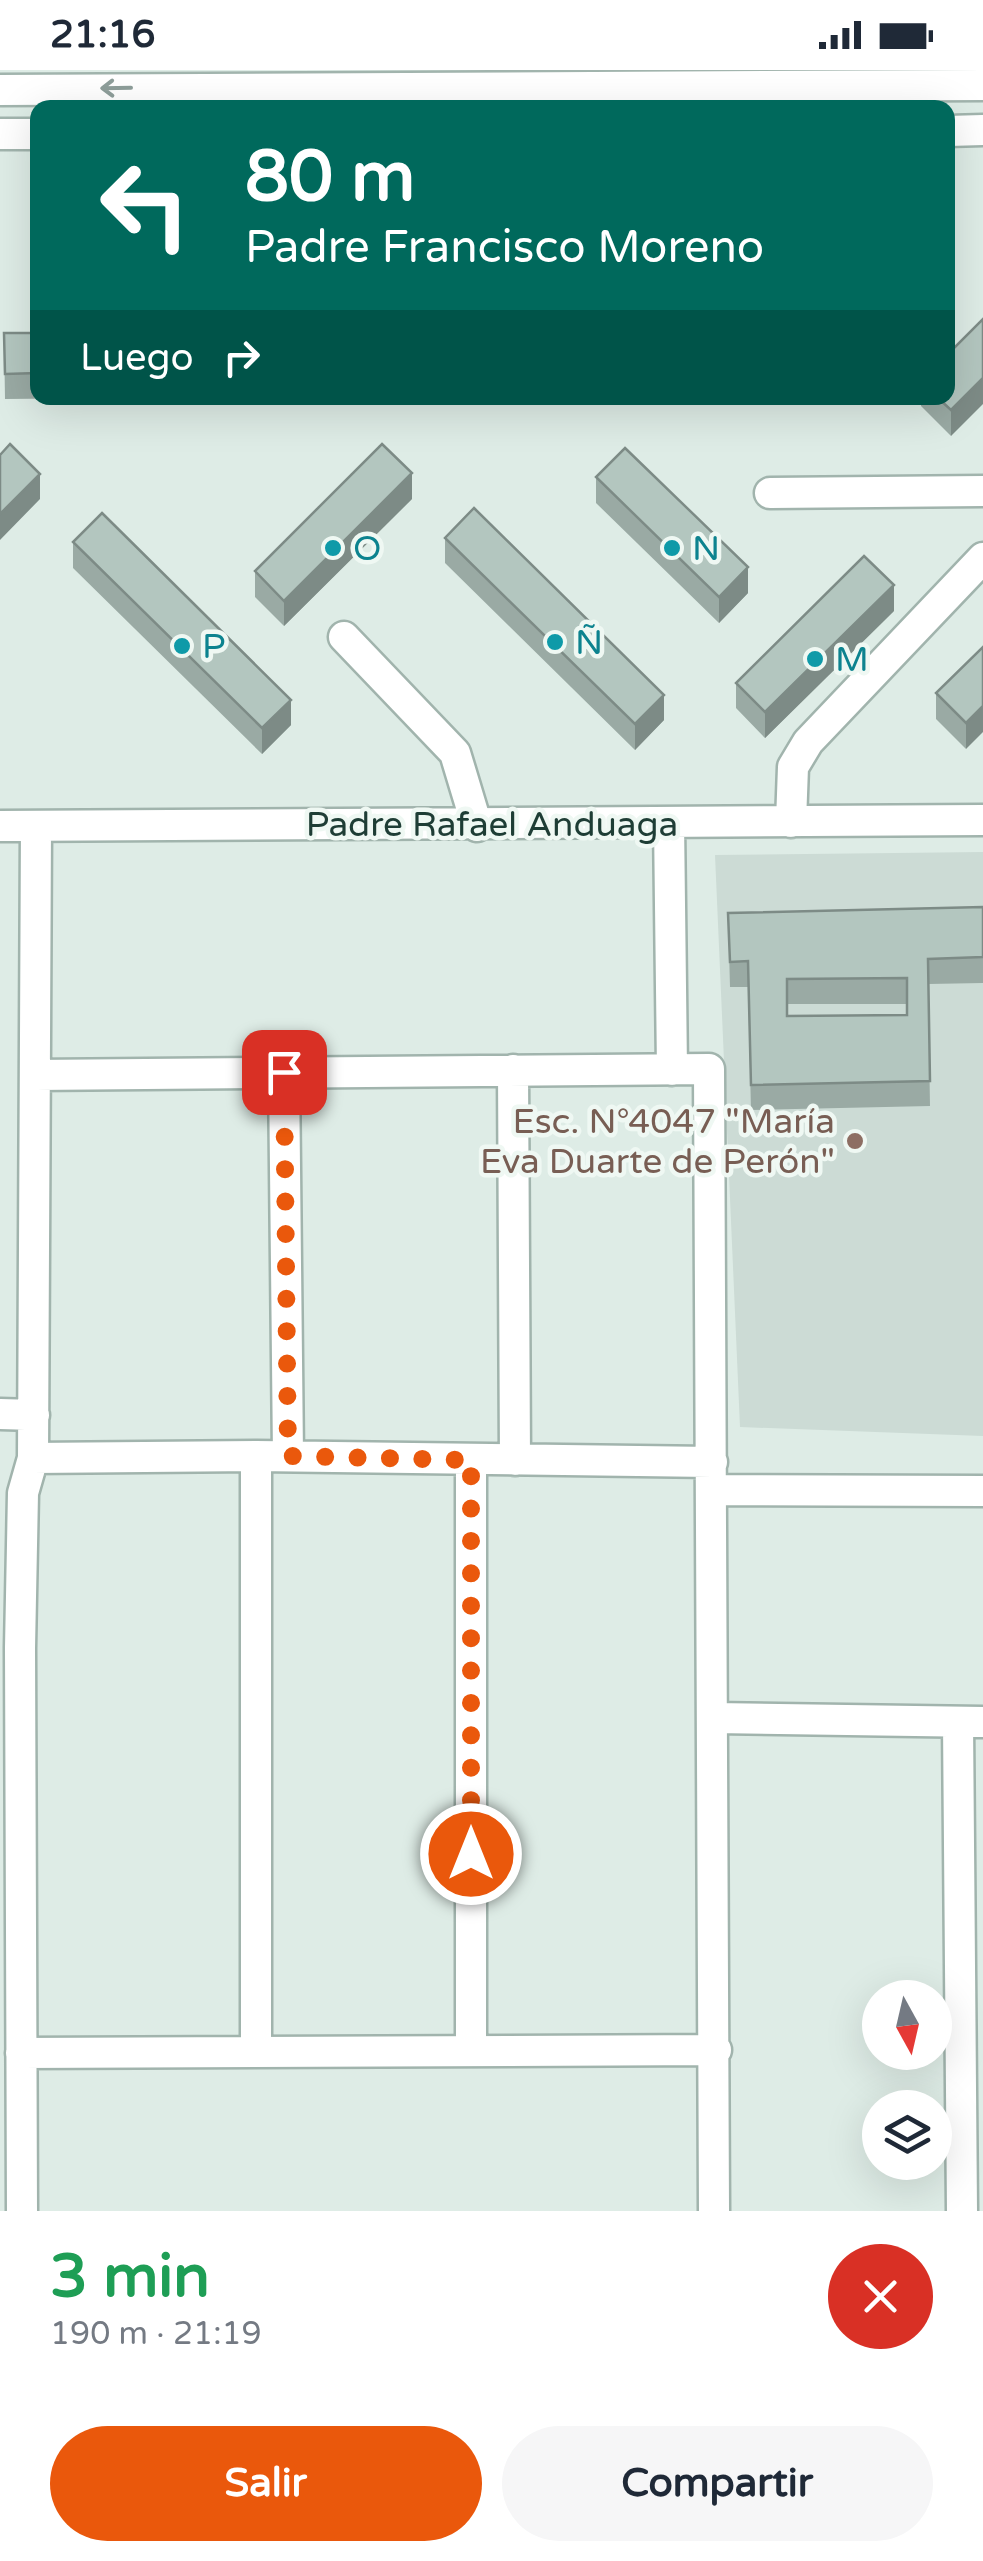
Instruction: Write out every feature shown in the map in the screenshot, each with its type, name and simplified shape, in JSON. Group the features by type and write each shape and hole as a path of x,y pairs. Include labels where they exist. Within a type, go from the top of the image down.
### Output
{"street":[{"path":"0,90 34,80 444,87 739,78 983,84"},
{"path":"955,130 983,130"},
{"path":"0,134 30,134"},
{"path":"770,493 983,491"},
{"path":"792,822 792,767 808,742 983,558"},
{"path":"344,637 455,753 477,826"},
{"name":"Padre Rafael Anduaga","path":"0,826 983,820"},
{"path":"669,822 672,1070"},
{"path":"22,2211 10,1648 22,1493 34,1458 36,826"},
{"path":"35,1075 709,1068 716,1718 714,2211"},
{"path":"513,1070 515,1460"},
{"path":"284,1072 288,1456"},
{"path":"0,1414 34,1415"},
{"path":"256,1456 256,2051"},
{"path":"34,1458 288,1456 515,1460 983,1491"},
{"path":"471,1460 471,2051"},
{"path":"716,1718 970,1722 962,2211"},
{"path":"20,2053 716,2050"}],"shaded area":[{"name":"Esc. N°4047 \"María Eva Duarte de Perón\"","path":"983,852 983,1436 740,1427 715,855"}],"building":[{"path":"983,319 983,378 951,410 946,405 955,405 955,347"},
{"path":"4,333 30,333 30,373 5,374"},
{"path":"10,444 40,474 0,514 0,455"},
{"path":"382,444 412,473 284,601 255,571"},
{"path":"625,448 748,567 719,597 596,477"},
{"path":"474,508 664,695 635,724 445,538"},
{"path":"102,513 291,700 262,728 73,542"},
{"path":"864,556 894,585 765,712 736,683"},
{"path":"983,647 983,706 966,723 936,693"},
{"path":"983,907 983,957 928,959 930,1081 751,1085 748,961 730,962 728,913","holes":["907,978 907,1015 787,1016 787,979"]}],"place":[{"name":"O","path":"333,548"},
{"name":"N","path":"672,548"},
{"name":"Ñ","path":"555,642"},
{"name":"P","path":"182,646"},
{"name":"M","path":"815,659"},
{"name":"Esc. N°4047 \"María Eva Duarte de Perón\"","path":"855,1141"}],"route":[{"path":"284,1072 288,1456 471,1460 471,1854"}]}
